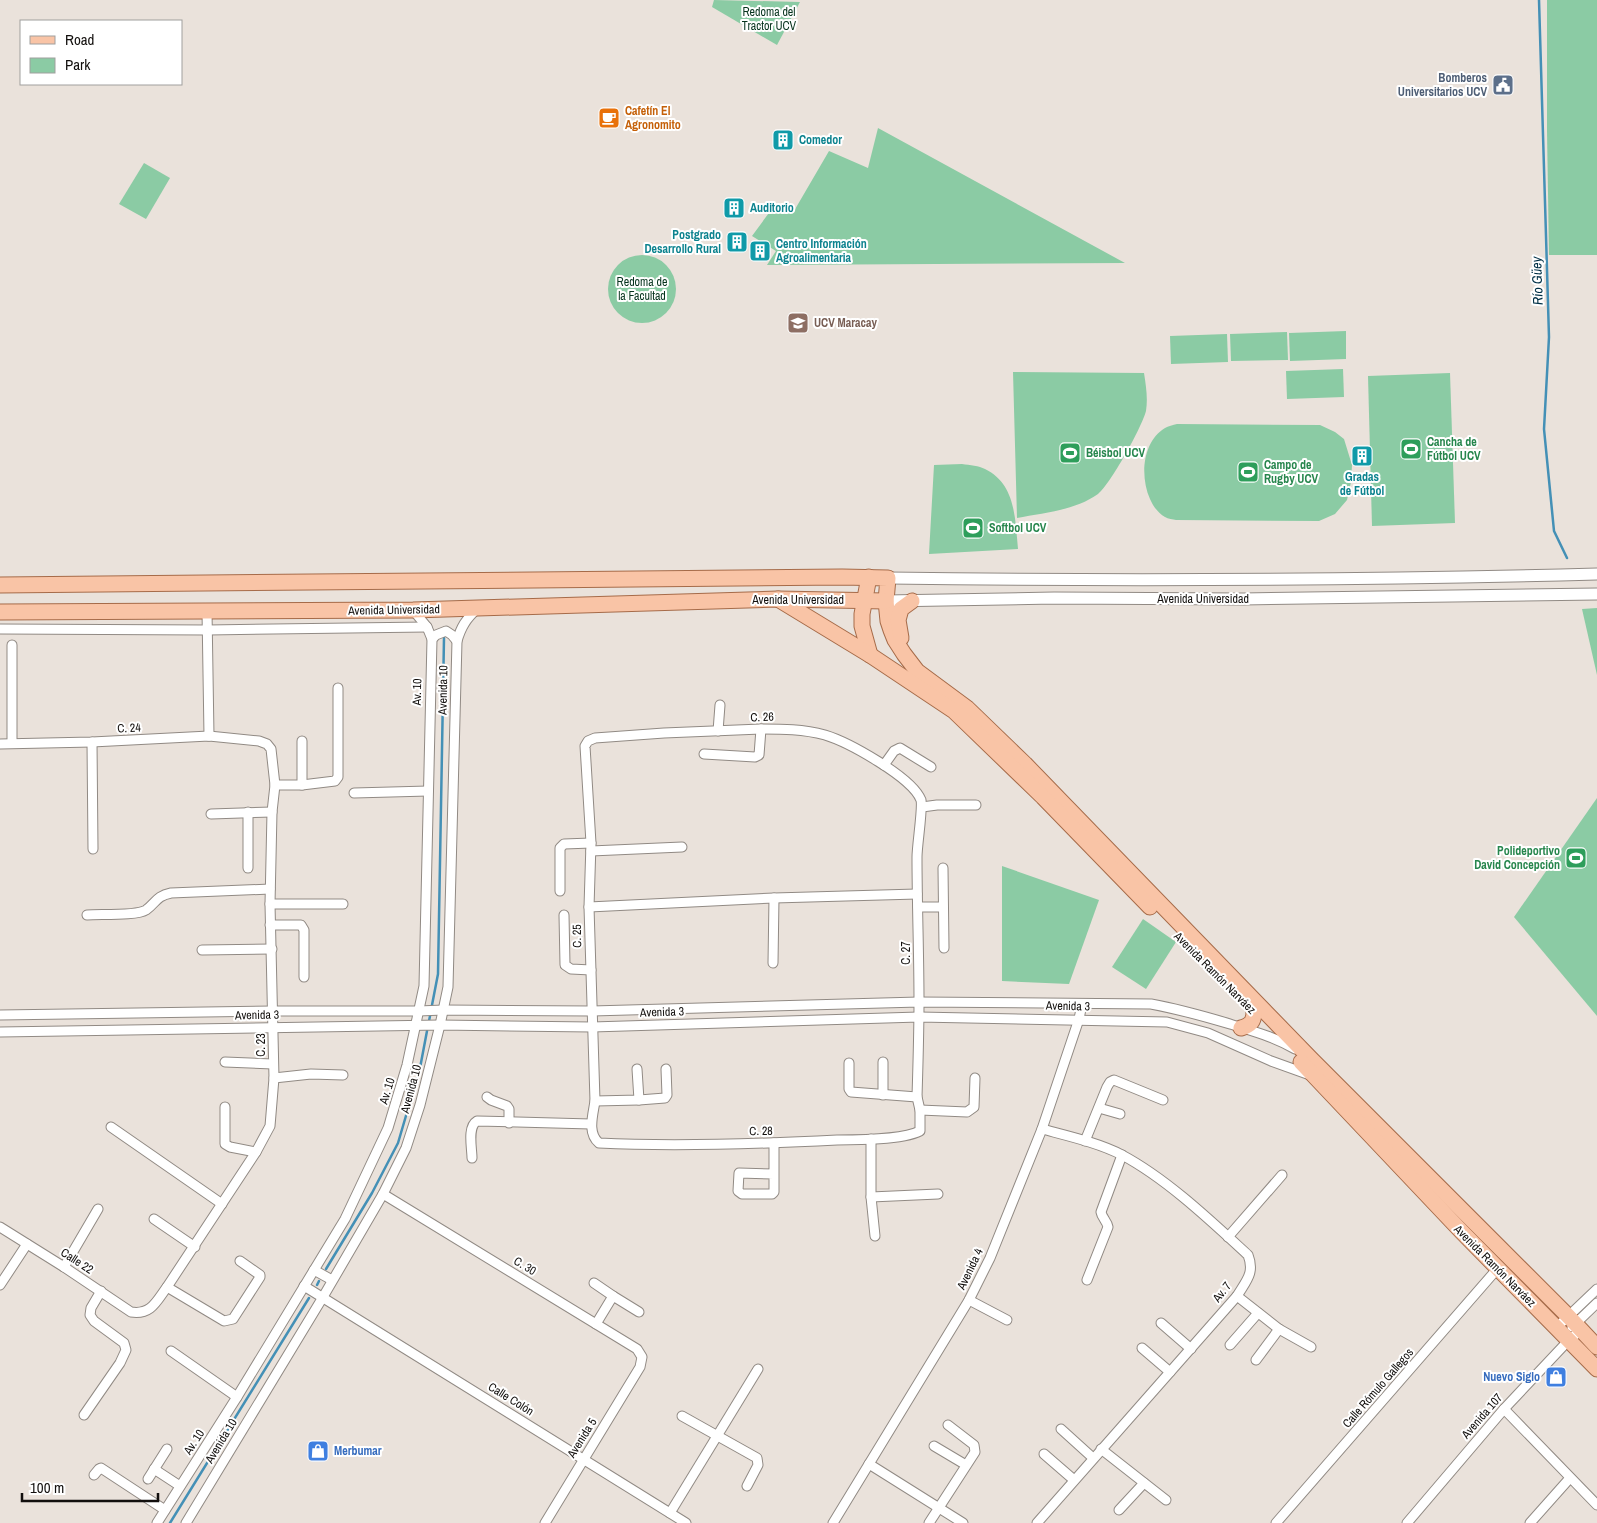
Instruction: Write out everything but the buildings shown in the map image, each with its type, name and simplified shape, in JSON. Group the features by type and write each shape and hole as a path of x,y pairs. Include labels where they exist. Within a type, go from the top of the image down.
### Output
{"main road":[{"path":"868,577 862,626 870,655"},
{"name":"Avenida Universidad","path":"0,585 888,578"},
{"name":"Avenida Ramón Narváez","path":"888,578 886,601 888,621 904,654 917,672 967,708 1025,764 1312,1060 1597,1347"},
{"name":"Avenida Universidad","path":"0,612 476,609 778,599 886,601"},
{"name":"Avenida Ramón Narváez","path":"778,599 870,655 954,711 1043,797 1254,1012 1462,1232 1597,1369"},
{"path":"904,654 898,620 901,609 912,601"},
{"path":"1241,1028 1252,1023 1254,1012"}],"street":[{"name":"Avenida Universidad","path":"888,578 1063,580 1472,577 1597,574"},
{"path":"1471,596 1472,577"},
{"name":"Avenida Universidad","path":"886,601 1054,598 1243,599 1597,594"},
{"name":"Avenida 10","path":"186,1523 383,1194 406,1148 420,1105 448,987 457,641 465,620 476,609"},
{"name":"Av. 10","path":"157,1523 237,1397 345,1219 388,1128 407,1065 424,986 432,639 427,627 413,610"},
{"path":"207,611 209,736"},
{"path":"0,629 208,630 427,627"},
{"path":"432,639 436,634 446,632 457,641"},
{"path":"12,646 12,743"},
{"path":"275,785 302,785 335,781 338,777 338,688"},
{"path":"718,731 720,705"},
{"path":"704,754 755,757 759,755 760,729"},
{"name":"C. 26","path":"596,738 760,729 796,729 826,735 884,765 913,788 921,800 922,807"},
{"name":"C. 24","path":"0,744 92,742 209,736 259,741"},
{"name":"C. 25","path":"594,1139 591,1124 595,1100 589,907 591,847 585,746 588,741 596,738"},
{"name":"C. 23","path":"141,1313 151,1309 195,1247 256,1152 270,1126 274,1078 270,889 272,812 275,785 271,749 267,744 259,741"},
{"path":"92,742 94,849"},
{"path":"302,742 302,785"},
{"path":"884,765 894,751 900,748 931,767"},
{"path":"354,793 428,791"},
{"path":"922,807 976,805"},
{"name":"C. 27","path":"920,1121 917,1097 919,1002 917,894 918,842 922,807"},
{"path":"248,812 248,868"},
{"path":"211,814 272,812"},
{"path":"560,891 560,848 564,844 591,847 682,847"},
{"path":"943,868 944,948"},
{"path":"87,915 136,914 146,911 163,894 270,889"},
{"path":"589,907 774,898 917,894"},
{"path":"773,963 774,898"},
{"path":"270,904 343,904"},
{"path":"918,908 942,907"},
{"path":"564,915 565,965 571,970 590,970"},
{"path":"270,925 301,925 304,930 304,977"},
{"path":"202,950 272,949"},
{"name":"Avenida 3","path":"0,1015 273,1011 592,1011 919,1002 1151,1004 1182,1010 1282,1042 1312,1060"},
{"name":"Avenida 4","path":"834,1523 968,1300 990,1258 1042,1129 1079,1019 1082,1004"},
{"name":"Avenida 3","path":"0,1032 273,1027 415,1027 440,1025 592,1027 918,1016 1079,1019 1166,1022 1208,1033 1271,1061 1315,1077"},
{"path":"225,1062 273,1064"},
{"path":"883,1062 883,1095"},
{"path":"849,1063 849,1089 851,1092 917,1097"},
{"path":"637,1068 638,1100"},
{"path":"595,1100 666,1098 666,1069"},
{"path":"274,1078 311,1074 343,1075"},
{"path":"920,1110 967,1112 974,1107 975,1078"},
{"path":"1085,1141 1110,1082 1114,1080 1163,1100"},
{"path":"487,1097 507,1106 509,1109 509,1123"},
{"path":"224,1108 225,1144 230,1148 256,1152"},
{"path":"1099,1108 1120,1114"},
{"path":"472,1158 472,1129 478,1121 591,1124"},
{"name":"C. 28","path":"594,1139 599,1143 610,1144 774,1143 871,1139 912,1135 920,1131 920,1121"},
{"path":"111,1127 222,1204"},
{"name":"Av. 7","path":"1037,1523 1236,1296 1250,1275 1252,1265 1248,1255 1165,1183 1122,1155 1085,1141 1042,1129"},
{"path":"871,1139 871,1197 875,1236"},
{"path":"774,1143 774,1174"},
{"path":"1087,1280 1108,1227 1100,1212 1122,1155"},
{"path":"1228,1237 1282,1175"},
{"name":"C. 30","path":"383,1194 637,1349 642,1358 640,1367"},
{"path":"871,1197 938,1194"},
{"path":"64,1267 98,1209"},
{"path":"154,1219 195,1247"},
{"name":"Calle 22","path":"0,1227 131,1312 141,1313"},
{"path":"0,1285 27,1244"},
{"path":"167,1287 224,1321 229,1321 233,1319 260,1276 240,1261"},
{"name":"Calle Rómulo Gallegos","path":"1276,1523 1498,1268"},
{"path":"314,1270 332,1280"},
{"path":"594,1283 640,1312"},
{"name":"Calle Colón","path":"304,1286 686,1523"},
{"path":"1575,1324 1597,1289"},
{"path":"84,1415 120,1363 126,1350 124,1343 94,1322 90,1315 91,1308 101,1291"},
{"path":"596,1324 614,1296"},
{"path":"1236,1296 1279,1329 1311,1347"},
{"path":"968,1300 1007,1320"},
{"path":"1563,1335 1597,1303"},
{"path":"1230,1345 1258,1312"},
{"path":"1161,1323 1190,1349"},
{"name":"Avenida 107","path":"1407,1523 1504,1409 1563,1335 1575,1324"},
{"path":"1256,1360 1279,1329"},
{"path":"1142,1348 1170,1372"},
{"path":"171,1351 237,1397"},
{"name":"Avenida 5","path":"545,1523 640,1367"},
{"path":"670,1513 758,1369"},
{"path":"1504,1409 1597,1505"},
{"path":"682,1416 757,1458 758,1465 747,1486"},
{"path":"929,1523 975,1452 974,1445 948,1425"},
{"path":"1061,1429 1093,1458"},
{"path":"934,1446 966,1465"},
{"path":"148,1479 167,1449"},
{"path":"1101,1449 1166,1500"},
{"path":"1044,1454 1074,1480"},
{"path":"869,1464 963,1523"},
{"path":"94,1475 102,1468 165,1510"},
{"path":"154,1469 180,1486"},
{"path":"1530,1523 1570,1478"},
{"path":"1119,1510 1144,1483"}],"green space":[{"name":"Redoma del Tractor UCV","path":"714,0 800,2 777,45 712,7"},
{"path":"1547,0 1597,0 1597,255 1549,255"},
{"path":"878,128 1125,263 767,265 776,251 752,236 774,206 794,211 829,151 868,168"},
{"path":"144,163 170,178 146,219 119,204"},
{"name":"Redoma de la Facultad","path":"635,255 649,255 661,260 671,270 676,282 676,296 671,308 661,318 649,323 635,323 623,318 613,308 608,296 608,282 613,270 623,260"},
{"path":"1346,331 1346,359 1290,361 1289,333"},
{"path":"1287,332 1288,360 1231,361 1230,334"},
{"path":"1227,334 1228,362 1171,364 1170,336"},
{"path":"1343,369 1344,397 1287,399 1286,371"},
{"name":"Béisbol UCV","path":"1013,372 1144,373 1147,401 1143,419 1117,468 1098,494 1070,507 1017,518"},
{"name":"Cancha de Fútbol UCV","path":"1450,373 1455,523 1372,526 1368,376"},
{"name":"Campo de Rugby UCV","path":"1177,424 1320,425 1335,432 1344,439 1352,465 1347,500 1335,514 1319,521 1176,520 1166,518 1154,507 1150,499 1145,481 1145,461 1157,434 1166,427"},
{"name":"Softbol UCV","path":"962,464 985,469 1003,484 1012,503 1018,549 929,554 934,465"},
{"path":"1597,608 1597,675 1582,609"},
{"name":"Polideportivo David Concepción","path":"1597,798 1597,1016 1514,917"},
{"path":"1002,866 1099,900 1069,984 1002,981"},
{"path":"1143,919 1176,942 1146,989 1112,967"}],"waterway":[{"name":"Río Güey","path":"1539,0 1549,337 1544,429 1554,531 1567,558"},
{"path":"432,1005 438,974 444,638"},
{"path":"429,1021 430,1016"},
{"path":"326,1269 372,1193 398,1143 420,1068 427,1031"},
{"path":"317,1285 319,1281"},
{"path":"170,1523 309,1298"}],"place":[{"name":"Bomberos Universitarios UCV","path":"1503,85"},
{"name":"Cafetín El Agronomito","path":"609,118"},
{"name":"Comedor","path":"783,140"},
{"name":"Auditorio","path":"734,208"},
{"name":"Postgrado Desarrollo Rural","path":"737,242"},
{"name":"Centro Información Agroalimentaria","path":"760,251"},
{"name":"UCV Maracay","path":"798,323"},
{"name":"Cancha de Fútbol UCV","path":"1411,449"},
{"name":"Béisbol UCV","path":"1070,453"},
{"name":"Gradas de Fútbol","path":"1362,456"},
{"name":"Campo de Rugby UCV","path":"1248,472"},
{"name":"Softbol UCV","path":"973,528"},
{"name":"Polideportivo David Concepción","path":"1576,858"},
{"name":"Nuevo Siglo","path":"1556,1377"},
{"name":"Merbumar","path":"318,1451"}]}
